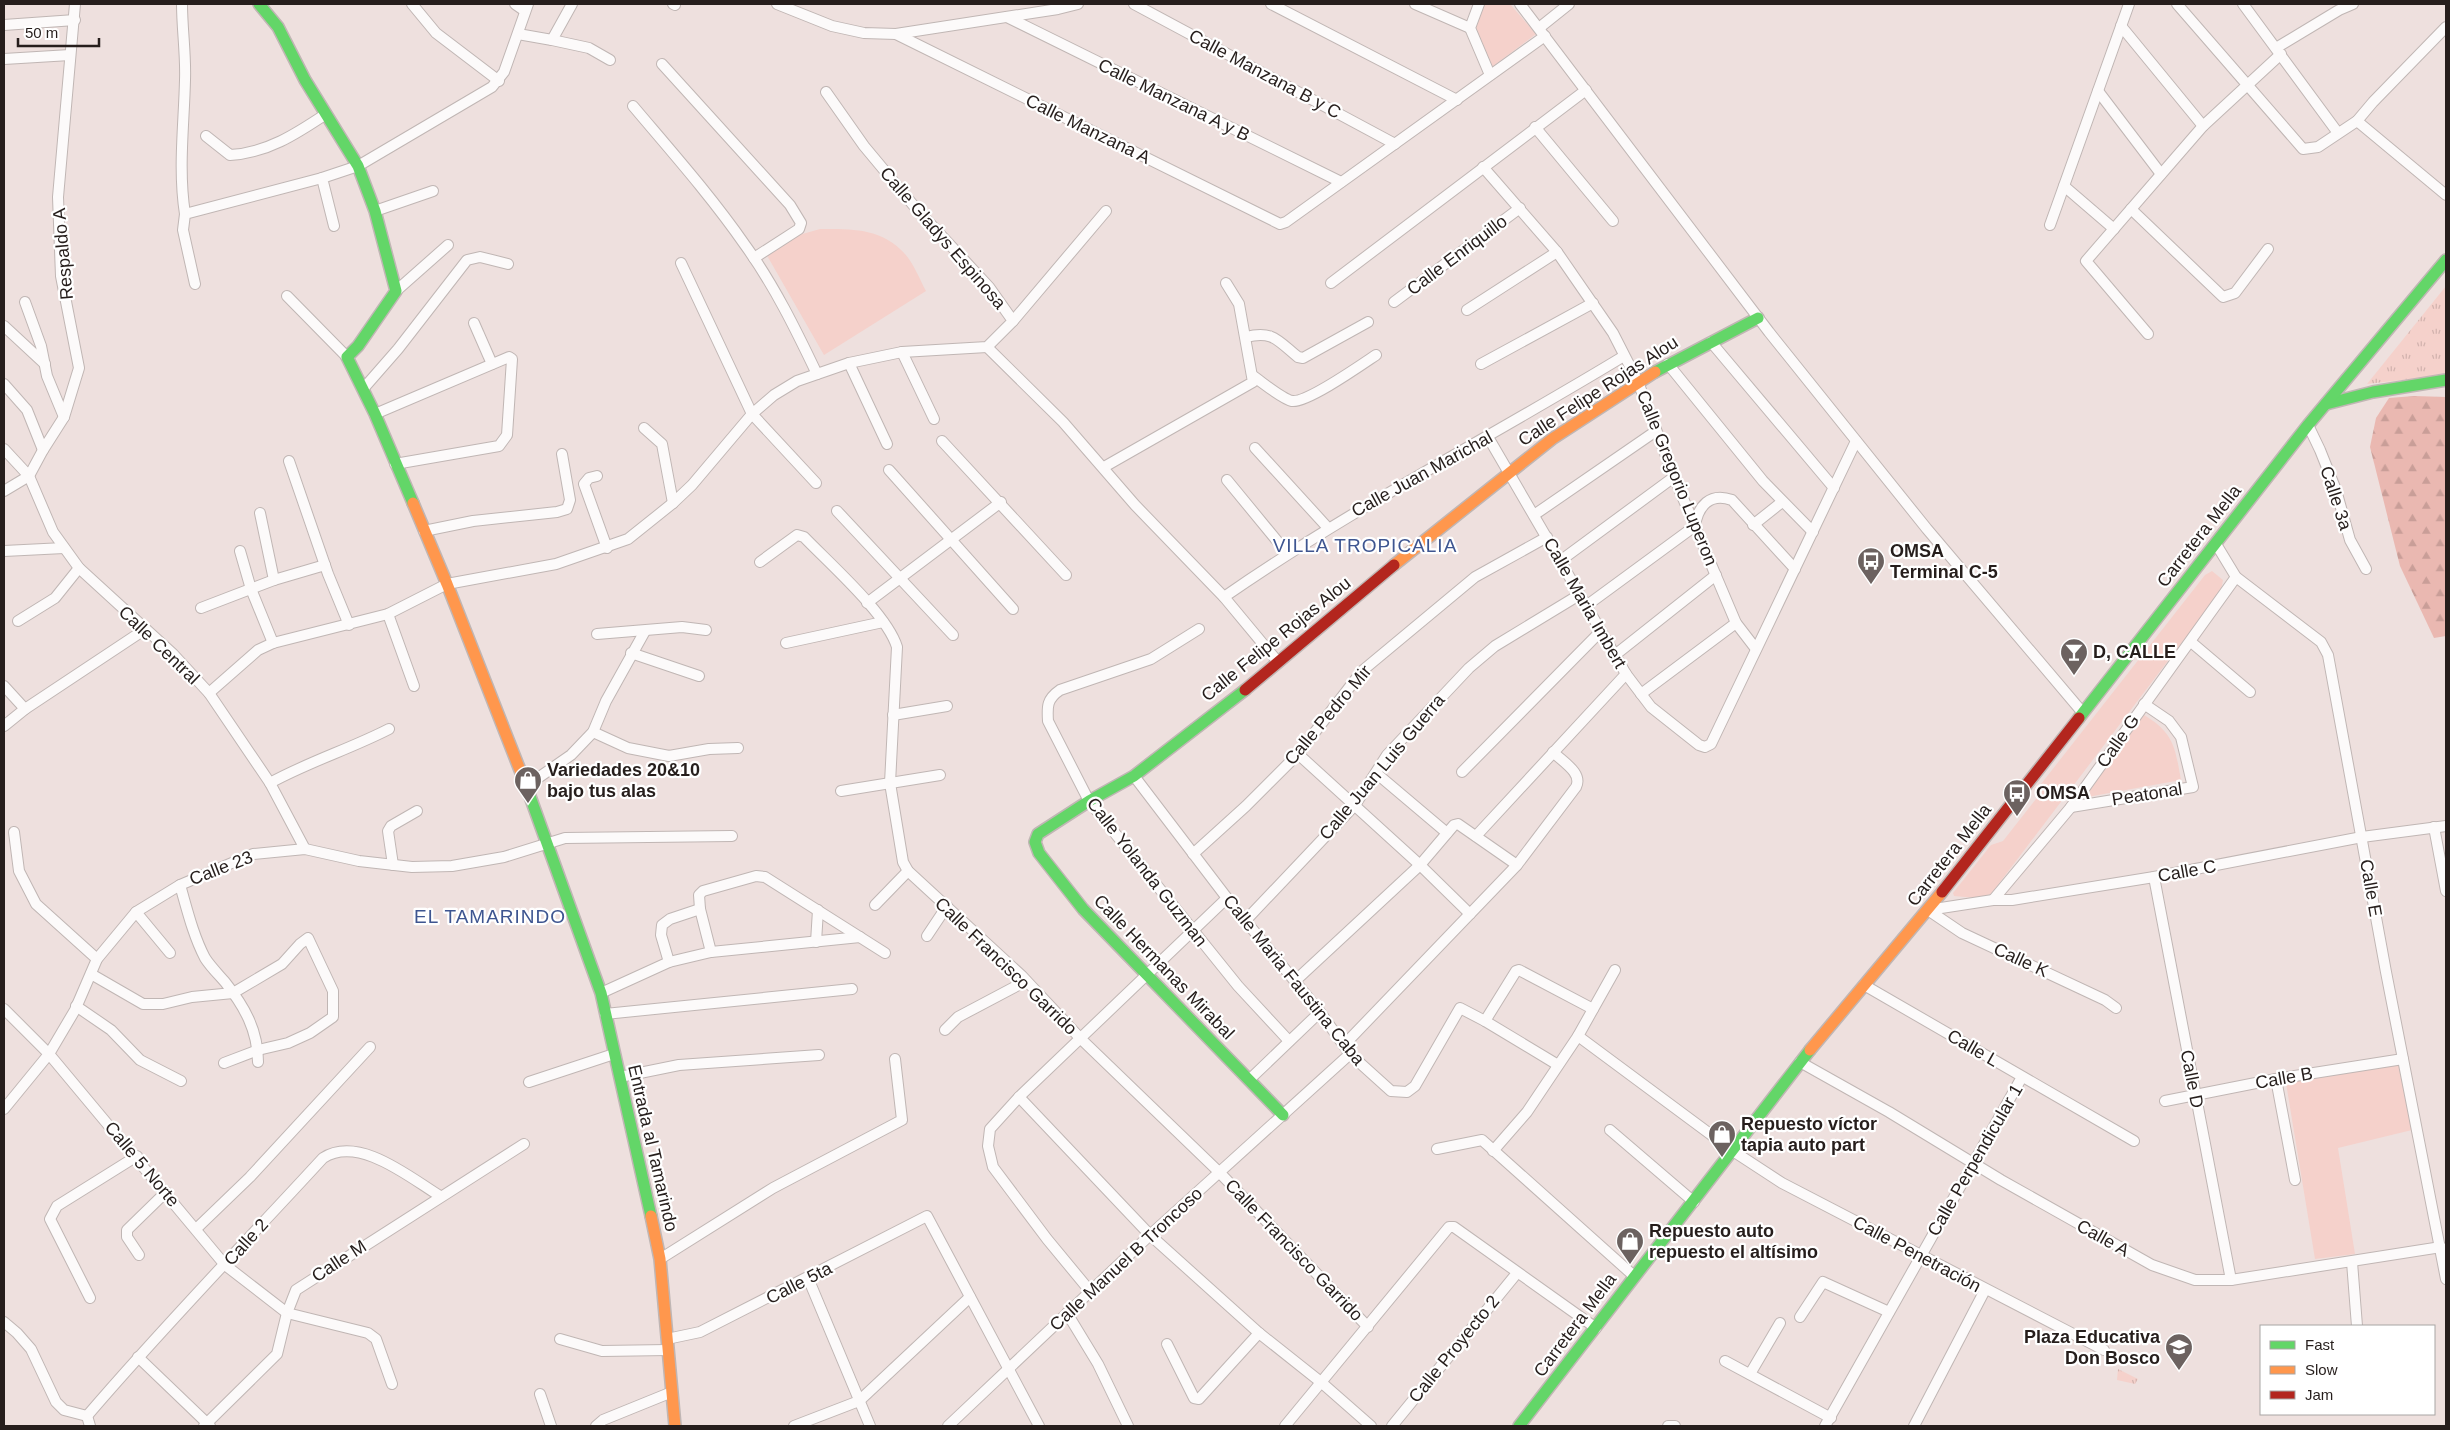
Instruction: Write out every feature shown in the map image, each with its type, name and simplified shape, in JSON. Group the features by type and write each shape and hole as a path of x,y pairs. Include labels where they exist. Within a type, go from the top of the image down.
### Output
{"street":[{"name":"Respaldo A","path":"29,476 64,417 79,368 61,276 58,197 70,55 77,4"},
{"path":"182,4 185,80 180,144 182,195 185,214 183,230 195,284"},
{"path":"259,4 278,28 305,80 358,166 375,211 396,291"},
{"path":"412,4 436,33 498,81"},
{"path":"185,214 322,178 358,166 492,87 498,81 518,34 526,7 515,4"},
{"path":"552,40 572,4"},
{"path":"777,4 832,26 864,33 896,34 1078,4"},
{"name":"Calle Manzana B y C","path":"1134,4 1395,144"},
{"path":"1270,4 1457,100"},
{"path":"1415,4 1470,28 1490,75"},
{"path":"1470,28 1479,4"},
{"path":"1520,4 1758,318 1927,529 2083,713"},
{"path":"1538,28 1569,4"},
{"path":"2050,225 2129,4"},
{"path":"2177,4 2303,149 2318,147 2358,121 2379,95 2446,27"},
{"path":"2243,4 2338,133"},
{"path":"2148,334 2086,261 2203,126 2247,85 2279,51 2338,7 2353,4"},
{"name":"Calle Manzana A y B","path":"1006,17 1341,182"},
{"path":"4,25 74,20"},
{"path":"2121,26 2203,126"},
{"path":"518,34 589,48 610,60"},
{"name":"Calle Manzana A","path":"896,34 1280,224 1286,222 1341,182"},
{"path":"1341,182 1545,36"},
{"path":"4,59 70,55"},
{"path":"662,64 790,205 801,223 799,229 754,258"},
{"path":"1331,283 1586,90"},
{"path":"2098,91 2161,174"},
{"name":"Calle Gladys Espinosa","path":"826,92 864,146 914,206 989,287 1013,320 987,347"},
{"path":"633,106 688,171 754,258 790,317 818,374"},
{"path":"206,136 230,155 248,154 287,140 326,114"},
{"path":"2358,121 2446,195"},
{"path":"1535,127 1613,221"},
{"name":"Calle Gregorio Luperon","path":"1484,167 1557,252 1613,333 1638,382 1656,432 1736,623 1756,649"},
{"path":"322,178 334,226"},
{"path":"2064,186 2114,229"},
{"path":"375,211 434,191"},
{"name":"Calle Enriquillo","path":"1394,302 1520,208"},
{"path":"2131,209 2223,297 2235,293 2268,249"},
{"path":"1013,320 1106,211"},
{"path":"287,296 347,357 358,346 396,291 448,245"},
{"path":"1467,310 1557,252"},
{"path":"362,389 398,349 467,260 480,257 508,264"},
{"name":"Carretera Mella","path":"1519,1426 1634,1276 1733,1152 1800,1062 1928,910 2308,425 2446,260"},
{"path":"681,263 752,414 816,483"},
{"path":"1104,467 1253,382 1246,337 1237,298 1226,283"},
{"path":"25,302 41,346 47,376 64,417"},
{"path":"1481,364 1593,303"},
{"name":"Calle Felipe Rojas Alou","path":"1038,834 1088,801 1134,776 1278,662 1508,471 1552,439 1668,364 1758,318"},
{"path":"1246,337 1261,333 1269,334 1298,357 1303,358 1368,322"},
{"path":"474,323 492,364"},
{"path":"4,326 45,364"},
{"path":"1711,342 1834,488"},
{"path":"209,693 258,650 273,643 388,614 447,584 556,564 607,548 628,539 673,504 752,414 774,395 797,381 849,363 902,352 987,347 1104,467 1136,505 1224,597 1278,662"},
{"path":"902,352 934,419"},
{"path":"1253,376 1287,399 1295,401 1312,395 1376,355"},
{"name":"Calle Juan Marichal","path":"1224,597 1287,553 1328,528 1488,437 1624,356"},
{"name":"Entrada al Tamarindo","path":"347,357 375,414 447,584 548,843 601,993 660,1258 675,1426"},
{"path":"375,414 509,357 513,363 509,420 504,441 499,446 395,464"},
{"path":"849,363 887,444"},
{"path":"1668,364 1782,502 1813,532"},
{"path":"2326,404 2373,392 2446,380"},
{"path":"4,384 27,410 43,450"},
{"name":"Calle 3a","path":"2308,425 2336,490 2350,540 2366,569"},
{"path":"644,428 662,444 673,504"},
{"path":"1534,515 1656,432"},
{"name":"Calle Maria Imbert","path":"1488,437 1626,674 1651,707 1699,745 1705,747 1711,744 1756,649"},
{"path":"942,441 1001,502 1066,575"},
{"path":"1756,649 1856,441"},
{"path":"1255,448 1328,528"},
{"name":"Calle Central","path":"4,449 29,476 53,532 79,568 144,630 173,654 209,693 270,783 305,849"},
{"path":"424,531 473,521 558,512 567,509 570,500 562,454"},
{"path":"289,460 325,565 349,625"},
{"path":"889,470 1013,609"},
{"path":"4,491 29,476"},
{"path":"597,476 589,478 584,484 607,548"},
{"path":"1560,561 1674,476"},
{"path":"1227,480 1287,553"},
{"path":"1586,606 1695,526 1697,512 1702,504 1713,498 1724,497 1732,500 1795,569"},
{"path":"867,603 1001,502"},
{"path":"1753,525 1782,502"},
{"path":"837,511 901,577 953,635"},
{"path":"260,514 274,580"},
{"path":"760,562 797,535 801,536 867,603 893,635 897,647 890,783 903,862 908,871 875,905"},
{"name":"Calle Pedro Mir","path":"1193,854 1246,806 1298,754 1362,671 1475,577 1547,537"},
{"name":"Calle E","path":"2216,544 2236,577 2321,642 2328,655 2446,1279"},
{"path":"4,551 64,548"},
{"path":"240,551 251,590 273,643"},
{"path":"201,608 274,580 325,565"},
{"path":"18,621 55,598 79,568"},
{"path":"1614,655 1716,575"},
{"name":"Calle G","path":"1993,900 2071,807 2236,577"},
{"name":"Calle Juan Luis Guerra","path":"1246,920 1354,805 1387,755 1469,668 1495,646 1579,595"},
{"path":"388,614 396,642 410,671 414,686"},
{"path":"786,643 883,622"},
{"path":"1641,694 1736,623"},
{"path":"597,634 645,632 682,627 706,630"},
{"path":"4,726 25,709 144,630"},
{"name":"Calle Yolanda Guzman","path":"1199,630 1151,659 1074,684 1050,696 1047,706 1048,721 1088,801 1238,986 1289,1041"},
{"path":"525,787 571,754 594,732 606,701 631,653 645,632"},
{"path":"1462,772 1601,632"},
{"path":"2191,642 2250,692"},
{"path":"631,653 699,676"},
{"path":"1476,836 1626,674"},
{"path":"4,686 25,709"},
{"name":"Peatonal","path":"2071,807 2193,787 2181,737 2169,721 2144,704"},
{"path":"893,715 946,706"},
{"path":"270,783 296,769 359,745 388,729"},
{"path":"594,732 628,748 669,756 738,748"},
{"path":"1344,1045 1516,865 1579,781 1578,775 1554,752"},
{"path":"1298,754 1420,865 1470,914"},
{"path":"1376,773 1447,833"},
{"path":"841,791 940,775"},
{"name":"Calle Maria Faustina Caba","path":"1134,776 1227,898 1320,1012 1350,1054 1391,1091 1407,1092 1415,1086 1458,1009 1462,1008 1558,1065"},
{"path":"393,865 388,831 391,826 417,811"},
{"path":"1295,981 1420,865 1447,833 1458,824 1516,865"},
{"name":"Calle C","path":"1928,910 1993,900 2012,900 2154,878 2362,837 2446,826"},
{"path":"2434,827 2446,891"},
{"path":"14,832 20,871 36,904 97,959"},
{"name":"Calle Hermanas Mirabal","path":"1038,834 1035,842 1039,853 1082,909 1282,1115"},
{"name":"Calle 23","path":"4,1109 49,1054 76,1006 97,959 136,912 180,884 254,854 305,849 359,861 393,865 452,866 504,857 565,838 732,836"},
{"name":"Calle Francisco Garrido","path":"908,871 1026,981 1081,1039 1219,1172 1368,1327"},
{"path":"710,952 698,900 703,891 756,876 765,876 885,953"},
{"name":"Calle D","path":"2154,878 2231,1280"},
{"path":"180,884 190,922 206,958 233,993 251,1021 258,1050 258,1062"},
{"path":"1090,1292 1046,1238 993,1166 988,1146 990,1129 1019,1097 1227,898"},
{"path":"927,936 947,906"},
{"path":"669,962 660,935 662,925 670,919 700,909"},
{"path":"816,942 818,910"},
{"name":"Calle K","path":"1928,910 1962,933 2105,1000 2116,1008"},
{"path":"136,912 170,953"},
{"path":"601,993 669,962 710,952 860,937"},
{"path":"91,974 143,1004 164,1004 192,997 233,993 282,964 308,938 333,991 333,1017 288,1043 258,1050 224,1064"},
{"path":"1485,1021 1516,971 1519,970 1593,1009"},
{"path":"1493,1151 1527,1112 1578,1036 1615,970"},
{"path":"945,1030 958,1018 1026,981"},
{"name":"Calle L","path":"1864,985 2134,1141"},
{"path":"606,1014 852,989"},
{"path":"76,1006 111,1030 140,1060 180,1081"},
{"name":"Calle 5 Norte","path":"4,1009 49,1054 226,1265 287,1313"},
{"path":"1249,1080 1320,1012"},
{"name":"Calle Penetración","path":"1578,1036 1733,1152 1782,1183 1985,1290 2104,1350"},
{"path":"196,1229 250,1177 370,1048"},
{"path":"529,1082 614,1054"},
{"name":"Calle Manuel B Troncoso","path":"948,1426 1150,1235 1350,1054"},
{"path":"620,1077 679,1065 819,1055"},
{"path":"660,1258 774,1188 902,1120 895,1059"},
{"name":"Calle B","path":"2165,1101 2276,1079 2403,1059"},
{"name":"Calle A","path":"1800,1062 2152,1265 2195,1280 2231,1280 2441,1247"},
{"name":"Calle Perpendicular 1","path":"1828,1422 1921,1255 1975,1164 2022,1077"},
{"path":"2276,1079 2295,1180"},
{"path":"1019,1097 1150,1235 1259,1333 1322,1383 1371,1426"},
{"path":"1610,1130 1694,1202"},
{"path":"1437,1149 1479,1140 1634,1276"},
{"name":"Calle M","path":"207,1425 277,1354 287,1313 296,1290 440,1196 524,1144"},
{"name":"Calle 2","path":"89,1421 138,1357 226,1265 322,1158 332,1151 355,1150 376,1158 440,1196"},
{"path":"90,1298 50,1219 52,1211 136,1156"},
{"path":"139,1254 127,1237 127,1230 166,1192"},
{"name":"Calle 5ta","path":"560,1339 602,1351 667,1345 700,1332 927,1216 970,1297"},
{"path":"1285,1426 1449,1227 1454,1227 1596,1328"},
{"path":"2352,1262 2357,1325"},
{"name":"Calle Proyecto 2","path":"1392,1426 1517,1273"},
{"path":"808,1278 870,1426"},
{"path":"1800,1317 1820,1284 1826,1282 1889,1312"},
{"path":"1914,1426 1985,1290"},
{"path":"794,1426 859,1401 970,1297 1039,1426"},
{"path":"287,1313 368,1332 376,1339 392,1384"},
{"path":"1067,1313 1098,1364 1128,1426"},
{"path":"4,1322 31,1349 56,1402 64,1410 89,1421"},
{"path":"1750,1374 1780,1323"},
{"path":"1167,1344 1194,1398 1199,1399 1259,1333"},
{"path":"138,1357 207,1425"},
{"path":"1725,1361 1750,1374 1828,1422"},
{"path":"596,1426 603,1420 672,1392"},
{"path":"540,1394 551,1426"},
{"path":"1668,1426 1675,1426"}],"green space":[{"path":"1485,4 1510,4 1536,34 1492,67 1474,26"},
{"path":"820,229 855,230 887,239 896,245 908,258 926,291 824,355 765,252 799,235"},
{"path":"2446,286 2446,375 2367,384"},
{"path":"2414,396 2446,397 2446,636 2434,638 2400,566 2370,447 2376,418 2389,398"},
{"path":"2212,571 2223,580 2221,591 1991,894 1976,898 1954,896 1953,893 1991,845 2003,841 2036,799 2041,784 2205,575"},
{"path":"2144,715 2162,728 2172,742 2181,780 2082,798"},
{"path":"2398,1062 2412,1130 2338,1148 2355,1254 2315,1259 2286,1083"},
{"path":"2118,1369 2138,1379 2135,1384 2117,1380"}],"traffic: fast":[{"path":"259,4 278,27 305,80 358,166 375,211 396,291 358,346 347,357 375,414 413,503"},
{"path":"2079,718 2308,425 2446,260"},
{"path":"1655,372 1758,318"},
{"path":"2326,404 2373,392 2446,380"},
{"path":"1245,690 1134,776 1089,801 1038,834 1035,842 1039,853 1083,909 1283,1115"},
{"path":"527,788 601,993 651,1216"},
{"path":"1519,1426 1810,1050"}],"traffic: slow":[{"path":"1394,565 1552,439 1655,372"},
{"path":"413,503 527,788"},
{"path":"1810,1050 1942,892"},
{"path":"651,1216 660,1259 675,1426"}],"traffic: jam":[{"path":"1245,690 1394,565"},
{"path":"1942,892 2079,718"}],"place":[{"name":"OMSA Terminal C-5","path":"1871,585"},
{"name":"D, CALLE","path":"2074,676"},
{"name":"Variedades 20&10 bajo tus alas","path":"528,804"},
{"name":"OMSA","path":"2017,817"},
{"name":"Repuesto víctor tapia auto part","path":"1722,1158"},
{"name":"Repuesto auto repuesto el altísimo","path":"1630,1265"},
{"name":"Plaza Educativa Don Bosco","path":"2179,1371"}],"district":[{"name":"VILLA TROPICALIA","path":"1365,545"},
{"name":"EL TAMARINDO","path":"490,916"}]}
